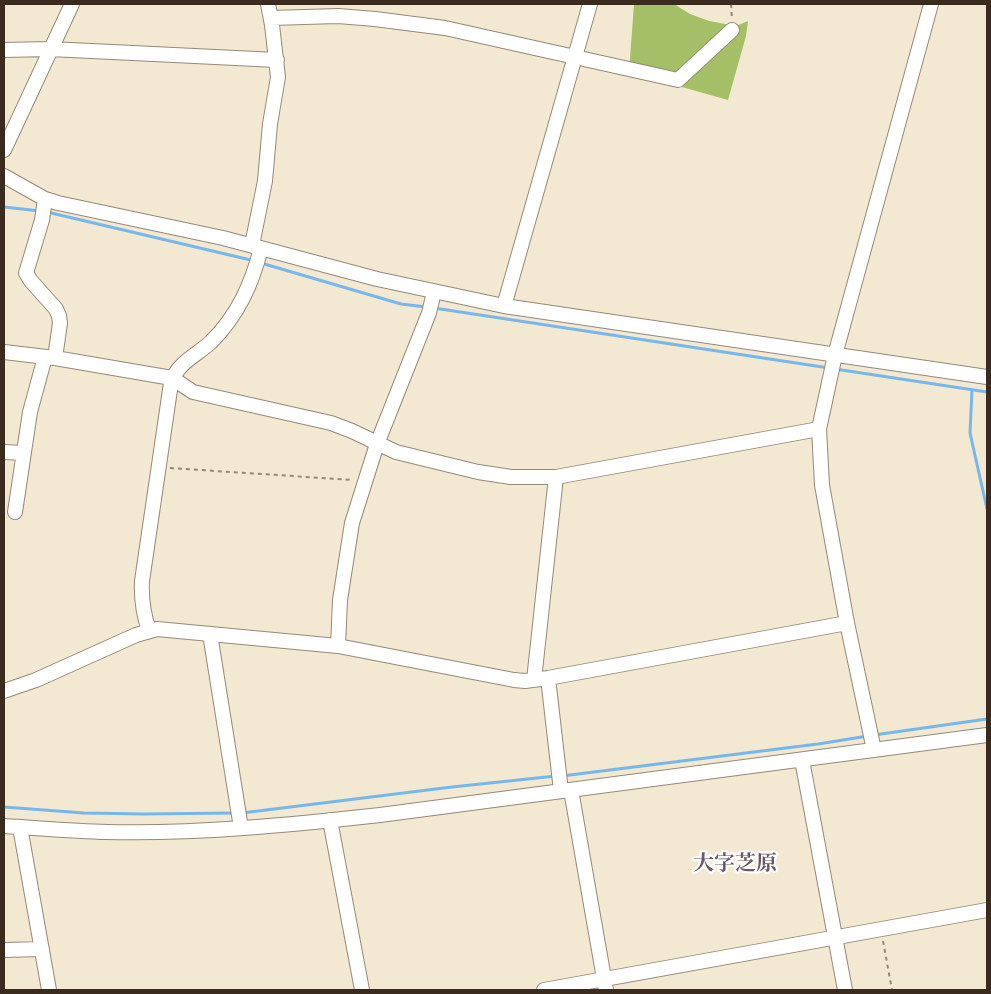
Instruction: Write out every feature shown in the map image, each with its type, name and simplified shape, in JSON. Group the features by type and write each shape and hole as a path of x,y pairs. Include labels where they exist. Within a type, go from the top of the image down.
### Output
{"street":[{"path":"4,150 72,4"},
{"path":"149,631 141,598 172,378 180,366 211,342 232,319 248,291 255,269 270,124 278,76 268,4"},
{"path":"504,306 590,4"},
{"path":"874,750 847,623 822,486 819,429 835,357 931,4"},
{"path":"271,18 338,16 445,28 678,80 732,30"},
{"path":"4,50 50,49 277,60"},
{"path":"4,176 45,202 258,250 377,279 433,295 835,357 987,377"},
{"path":"16,512 30,412 60,323 56,309 26,273 42,220 45,202"},
{"path":"338,646 340,600 352,523 377,444 428,313 433,295"},
{"path":"4,352 50,357 172,378 193,392 331,423 352,430 396,452 492,475 556,477 819,429"},
{"path":"4,452 24,453"},
{"path":"556,477 541,679 605,985"},
{"path":"4,691 36,680 136,635 149,631 170,630 338,646 525,681 847,623"},
{"path":"210,634 240,816"},
{"path":"4,826 106,832 182,831 240,816 330,820 563,781 802,760 987,735"},
{"path":"802,760 845,990"},
{"path":"330,820 362,990"},
{"path":"20,827 49,990"},
{"path":"544,990 605,985 836,937 987,910"},
{"path":"4,950 42,949"}],"path":[{"path":"731,4 732,30"},
{"path":"158,467 365,481"},
{"path":"880,929 892,990"}],"green space":[{"path":"634,4 674,4 690,14 709,21 736,26 748,21 746,36 728,100 629,72"}],"waterway":[{"path":"4,207 40,211"},
{"path":"47,212 255,261"},
{"path":"261,263 401,304 426,307"},
{"path":"434,308 829,368"},
{"path":"835,369 987,392"},
{"path":"972,390 970,433 987,509"},
{"path":"874,735 987,719"},
{"path":"562,776 868,736"},
{"path":"242,813 556,776"},
{"path":"4,807 84,813 235,813"}],"district":[{"name":"大字芝原","path":"735,866"}]}
